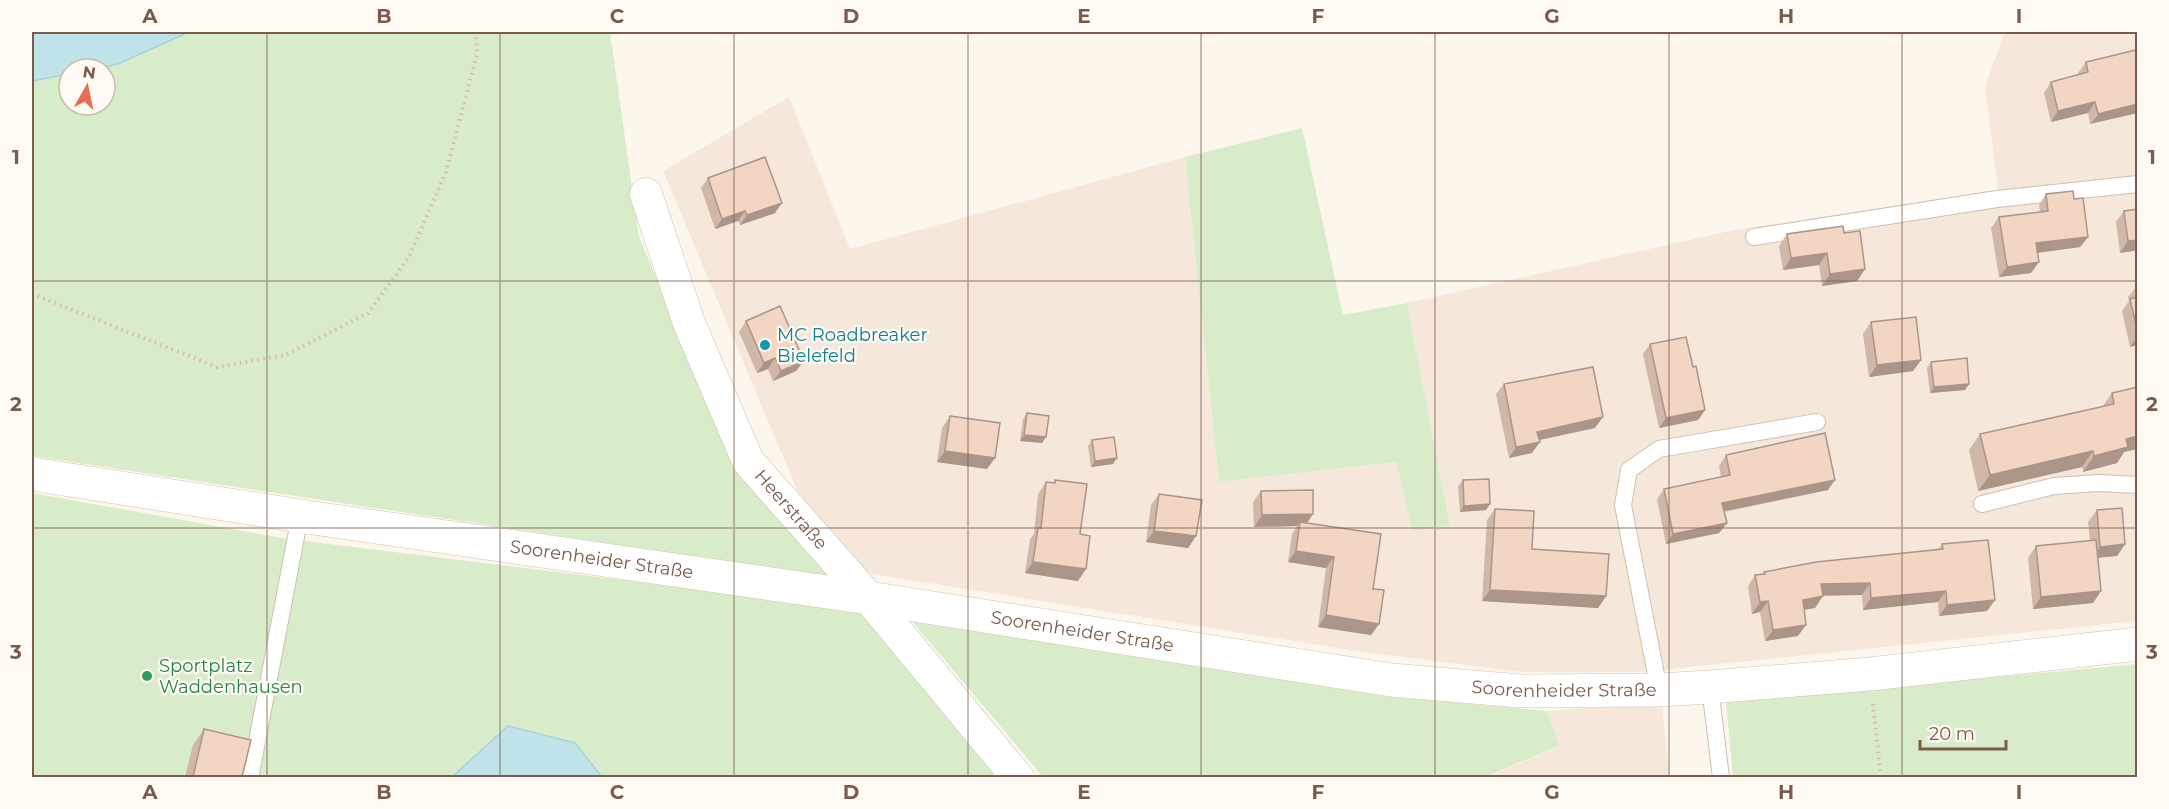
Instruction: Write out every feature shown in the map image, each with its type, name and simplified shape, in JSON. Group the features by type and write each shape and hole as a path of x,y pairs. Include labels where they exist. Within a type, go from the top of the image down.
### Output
{"main road":[{"name":"Soorenheider Straße","path":"32,474 300,516 869,598 1391,680 1520,691 1659,690 1710,687 1870,674 2138,644"}],"street":[{"name":"Heerstraße","path":"646,194 689,323 748,461 869,598 1018,777"}],"lane":[{"path":"1754,237 1997,199 2138,184"},
{"path":"1659,690 1623,505 1629,470 1659,449 1817,422"},
{"path":"1982,504 2054,486 2098,483 2138,485"},
{"path":"250,777 300,516"},
{"path":"1710,687 1720,777"}],"path":[{"path":"32,294 217,367 285,355 368,313 409,257 446,172 477,54 476,32"},
{"path":"1870,674 1881,777"}],"shaded area":[{"path":"2005,32 2137,32 2137,621 1641,672 1521,672 1356,651 866,573 806,511 663,171 789,97 850,249 1185,157 1219,482 1396,462 1413,530 1450,524 1407,303 1734,230 1998,190 1985,86"},
{"path":"1662,702 1669,777 1485,778 1558,747 1547,711"}],"green space":[{"path":"189,32 610,32 639,237 731,454 837,578 32,456 32,81 57,76 57,117 117,117 118,64"},
{"path":"1302,128 1343,315 1407,303 1450,525 1413,531 1396,462 1219,482 1185,157"},
{"path":"32,493 288,539 858,609 996,777 602,777 575,743 508,726 452,777 32,777"},
{"path":"911,620 1383,696 1547,711 1559,746 1485,777 1043,777"},
{"path":"2137,664 2137,777 1733,777 1726,702"}],"water":[{"path":"32,32 189,32 117,64 117,57 57,57 57,76 32,81"},
{"path":"508,726 575,743 602,777 452,777"}],"building":[{"path":"2136,50 2138,104 2098,114 2095,102 2058,111 2051,82 2088,72 2086,62"},
{"path":"765,157 782,203 747,215 745,211 722,219 708,178"},
{"path":"2073,191 2074,199 2083,198 2088,237 2036,243 2039,262 2007,267 1999,217 2048,211 2046,194"},
{"path":"2138,209 2138,240 2128,241 2124,211"},
{"path":"1843,226 1844,233 1860,231 1865,269 1830,274 1827,253 1791,258 1787,234"},
{"path":"2138,297 2138,333 2130,299"},
{"path":"780,306 804,361 781,371 775,358 764,363 746,321"},
{"path":"1916,317 1921,360 1877,365 1871,322"},
{"path":"1686,337 1693,367 1696,366 1705,410 1666,418 1650,344"},
{"path":"1967,358 1969,384 1934,387 1931,362"},
{"path":"1593,367 1603,417 1537,432 1540,442 1516,447 1504,384"},
{"path":"2138,387 2138,436 2126,439 2128,447 2094,456 2093,451 1990,475 1980,434 2114,404 2112,393"},
{"path":"1027,413 1049,416 1046,437 1024,435"},
{"path":"950,416 1000,423 995,458 945,451"},
{"path":"1825,433 1835,480 1722,503 1727,523 1673,534 1664,489 1730,475 1726,455"},
{"path":"1114,437 1117,458 1095,461 1092,440"},
{"path":"1489,479 1490,504 1464,506 1463,480"},
{"path":"1055,480 1087,484 1080,534 1090,536 1086,569 1033,562 1038,528 1041,528 1046,482 1055,483"},
{"path":"1313,490 1313,514 1262,515 1261,491"},
{"path":"1159,494 1202,500 1196,536 1154,531"},
{"path":"2122,508 2125,544 2100,547 2097,510"},
{"path":"1495,509 1534,511 1532,549 1609,554 1606,596 1490,590"},
{"path":"1300,522 1381,534 1373,589 1384,590 1379,624 1326,615 1334,557 1296,551"},
{"path":"1988,540 1995,600 1947,605 1946,591 1871,598 1870,583 1821,584 1823,596 1803,600 1806,625 1773,630 1768,601 1760,602 1755,575 1765,574 1764,572 1816,562 1943,549 1942,544"},
{"path":"2096,540 2101,591 2041,597 2036,546"},
{"path":"204,729 251,740 242,777 193,777"}],"place":[{"name":"MC Roadbreaker Bielefeld","path":"765,345"},
{"name":"Sportplatz Waddenhausen","path":"147,676"}]}
